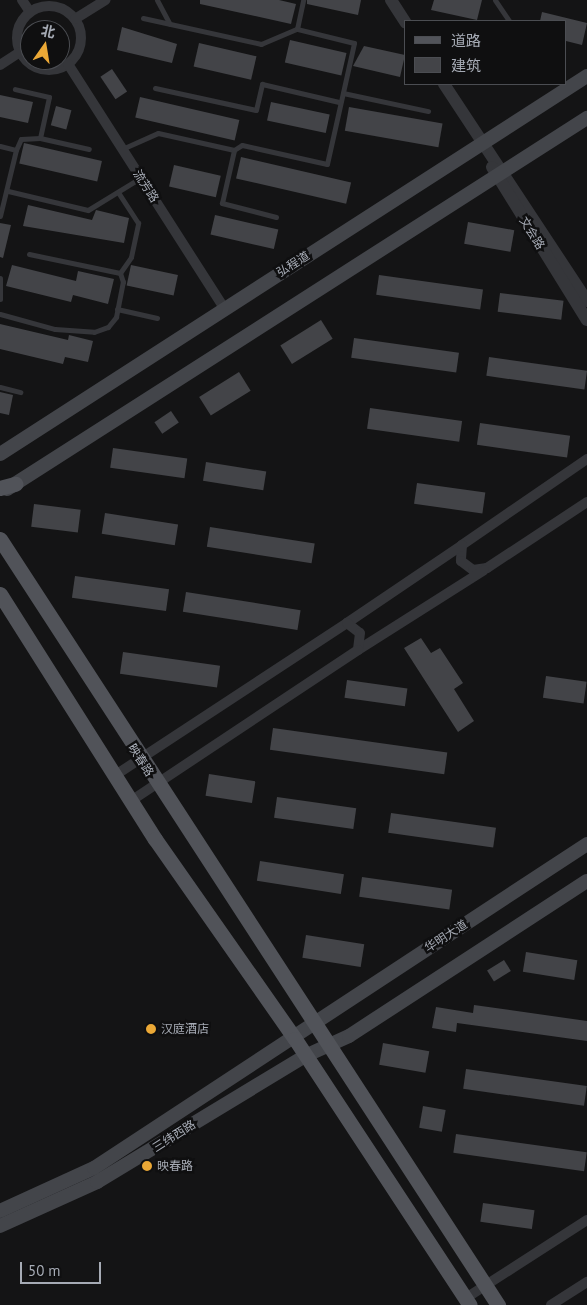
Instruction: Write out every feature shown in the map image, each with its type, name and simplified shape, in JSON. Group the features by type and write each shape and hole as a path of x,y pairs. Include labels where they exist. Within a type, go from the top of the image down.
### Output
{"main road":[{"name":"弘程道","path":"0,454 587,76"},
{"path":"0,494 587,118"},
{"path":"0,488 15,484"},
{"name":"映春路","path":"0,539 156,783 468,1302"},
{"name":"映春路","path":"0,594 131,801 306,1030 317,1050 498,1305"},
{"name":"华明大道","path":"306,1030 587,844"},
{"path":"317,1050 349,1036 587,881"},
{"name":"三纬西路","path":"0,1211 94,1168 306,1030"},
{"name":"三纬西路","path":"0,1226 97,1182 317,1050"}],"street":[{"path":"22,0 30,12"},
{"path":"75,20 106,0"},
{"path":"391,0 404,20"},
{"path":"25,20 30,12 54,6 75,20 81,43 70,61"},
{"path":"0,65 20,52 17,33 20,28"},
{"name":"流芳路","path":"70,67 224,308"},
{"name":"文会路","path":"445,85 587,320"},
{"name":"文会路","path":"500,174 587,301"},
{"path":"114,776 347,623 587,459"},
{"path":"131,801 358,650 587,502"},
{"path":"462,545 461,561 473,570 487,568"},
{"path":"347,623 360,633 358,650"},
{"path":"468,1302 486,1286 587,1220"},
{"path":"551,1305 587,1282"}],"lane":[{"path":"158,0 170,24"},
{"path":"297,29 303,0"},
{"path":"495,0 508,20"},
{"path":"122,149 158,133 234,150 242,145 327,164 339,102 354,43 297,29 261,44 143,18"},
{"path":"155,88 256,110 262,84 339,102"},
{"path":"16,90 49,97 40,138"},
{"path":"342,93 428,111"},
{"path":"0,216 8,191 16,150 21,139 40,138 89,149"},
{"path":"0,146 16,150"},
{"path":"234,150 222,203 276,217"},
{"path":"8,191 88,210 119,194 140,178"},
{"path":"119,194 138,223 131,257 120,273"},
{"path":"29,254 120,273"},
{"path":"0,314 55,330 94,332 108,327 117,309 123,282 120,273"},
{"path":"0,278 0,299"},
{"path":"117,309 158,318"},
{"path":"0,387 20,392"}],"building":[{"path":"200,0 279,0 296,4 291,24 200,4"},
{"path":"307,0 361,0 358,15 307,4"},
{"path":"434,0 482,0 477,20 431,10"},
{"path":"542,12 587,23 582,45 567,41 567,20 540,20"},
{"path":"122,27 177,44 172,63 117,50"},
{"path":"290,40 347,53 341,75 285,62"},
{"path":"199,43 256,56 251,80 194,66"},
{"path":"364,46 404,55 400,77 353,66"},
{"path":"112,69 127,91 115,99 100,77"},
{"path":"0,95 33,102 28,123 0,117"},
{"path":"140,97 239,120 235,140 135,117"},
{"path":"271,102 330,114 326,133 267,121"},
{"path":"56,106 71,110 66,129 51,125"},
{"path":"349,107 443,123 438,147 345,131"},
{"path":"24,143 102,161 97,181 19,163"},
{"path":"241,157 351,182 346,204 236,178"},
{"path":"174,165 221,176 216,197 169,186"},
{"path":"28,205 92,220 96,210 129,218 124,243 23,226"},
{"path":"215,215 278,230 274,249 211,234"},
{"path":"468,222 514,230 510,252 464,244"},
{"path":"0,223 11,225 3,258 0,257"},
{"path":"12,265 76,281 78,271 114,279 108,304 73,295 71,302 6,286"},
{"path":"131,265 178,275 174,296 127,286"},
{"path":"379,275 483,290 480,309 376,295"},
{"path":"500,293 564,301 561,320 498,312"},
{"path":"321,320 333,339 292,364 280,345"},
{"path":"0,324 68,340 69,335 93,341 88,362 65,357 63,364 0,349"},
{"path":"354,338 459,353 456,373 351,358"},
{"path":"489,357 587,371 584,390 486,376"},
{"path":"239,372 251,391 211,416 199,397"},
{"path":"0,392 13,395 9,415 0,413"},
{"path":"370,408 462,421 459,442 367,429"},
{"path":"171,411 179,423 162,434 154,422"},
{"path":"480,423 570,436 567,457 477,445"},
{"path":"113,448 187,458 184,478 110,468"},
{"path":"206,462 266,472 263,490 203,481"},
{"path":"417,483 485,493 482,513 414,504"},
{"path":"34,504 81,510 78,533 31,527"},
{"path":"105,513 178,525 175,545 102,534"},
{"path":"210,527 315,544 312,563 207,547"},
{"path":"75,576 169,589 166,611 72,598"},
{"path":"186,592 301,610 297,630 183,612"},
{"path":"421,638 431,653 440,648 463,683 454,689 474,721 458,732 404,648"},
{"path":"123,652 220,666 217,687 120,674"},
{"path":"546,676 587,682 584,703 543,698"},
{"path":"347,680 407,688 405,706 344,698"},
{"path":"273,728 447,752 444,774 270,750"},
{"path":"209,774 255,781 252,803 206,796"},
{"path":"277,797 356,808 353,829 274,818"},
{"path":"391,813 496,828 493,848 388,833"},
{"path":"260,861 344,874 341,894 257,881"},
{"path":"362,877 452,890 449,909 359,897"},
{"path":"306,935 364,944 361,967 302,958"},
{"path":"526,952 577,960 574,980 523,972"},
{"path":"504,960 511,971 494,982 487,971"},
{"path":"474,1005 587,1021 587,1041 457,1023 456,1032 432,1028 436,1007 473,1013"},
{"path":"383,1043 429,1051 425,1073 379,1065"},
{"path":"466,1069 587,1086 584,1106 463,1089"},
{"path":"423,1106 446,1110 442,1132 419,1128"},
{"path":"456,1134 587,1152 584,1171 453,1153"},
{"path":"483,1203 534,1210 532,1229 480,1222"}],"place":[{"name":"汉庭酒店","path":"151,1029"},
{"name":"映春路","path":"147,1166"}]}
